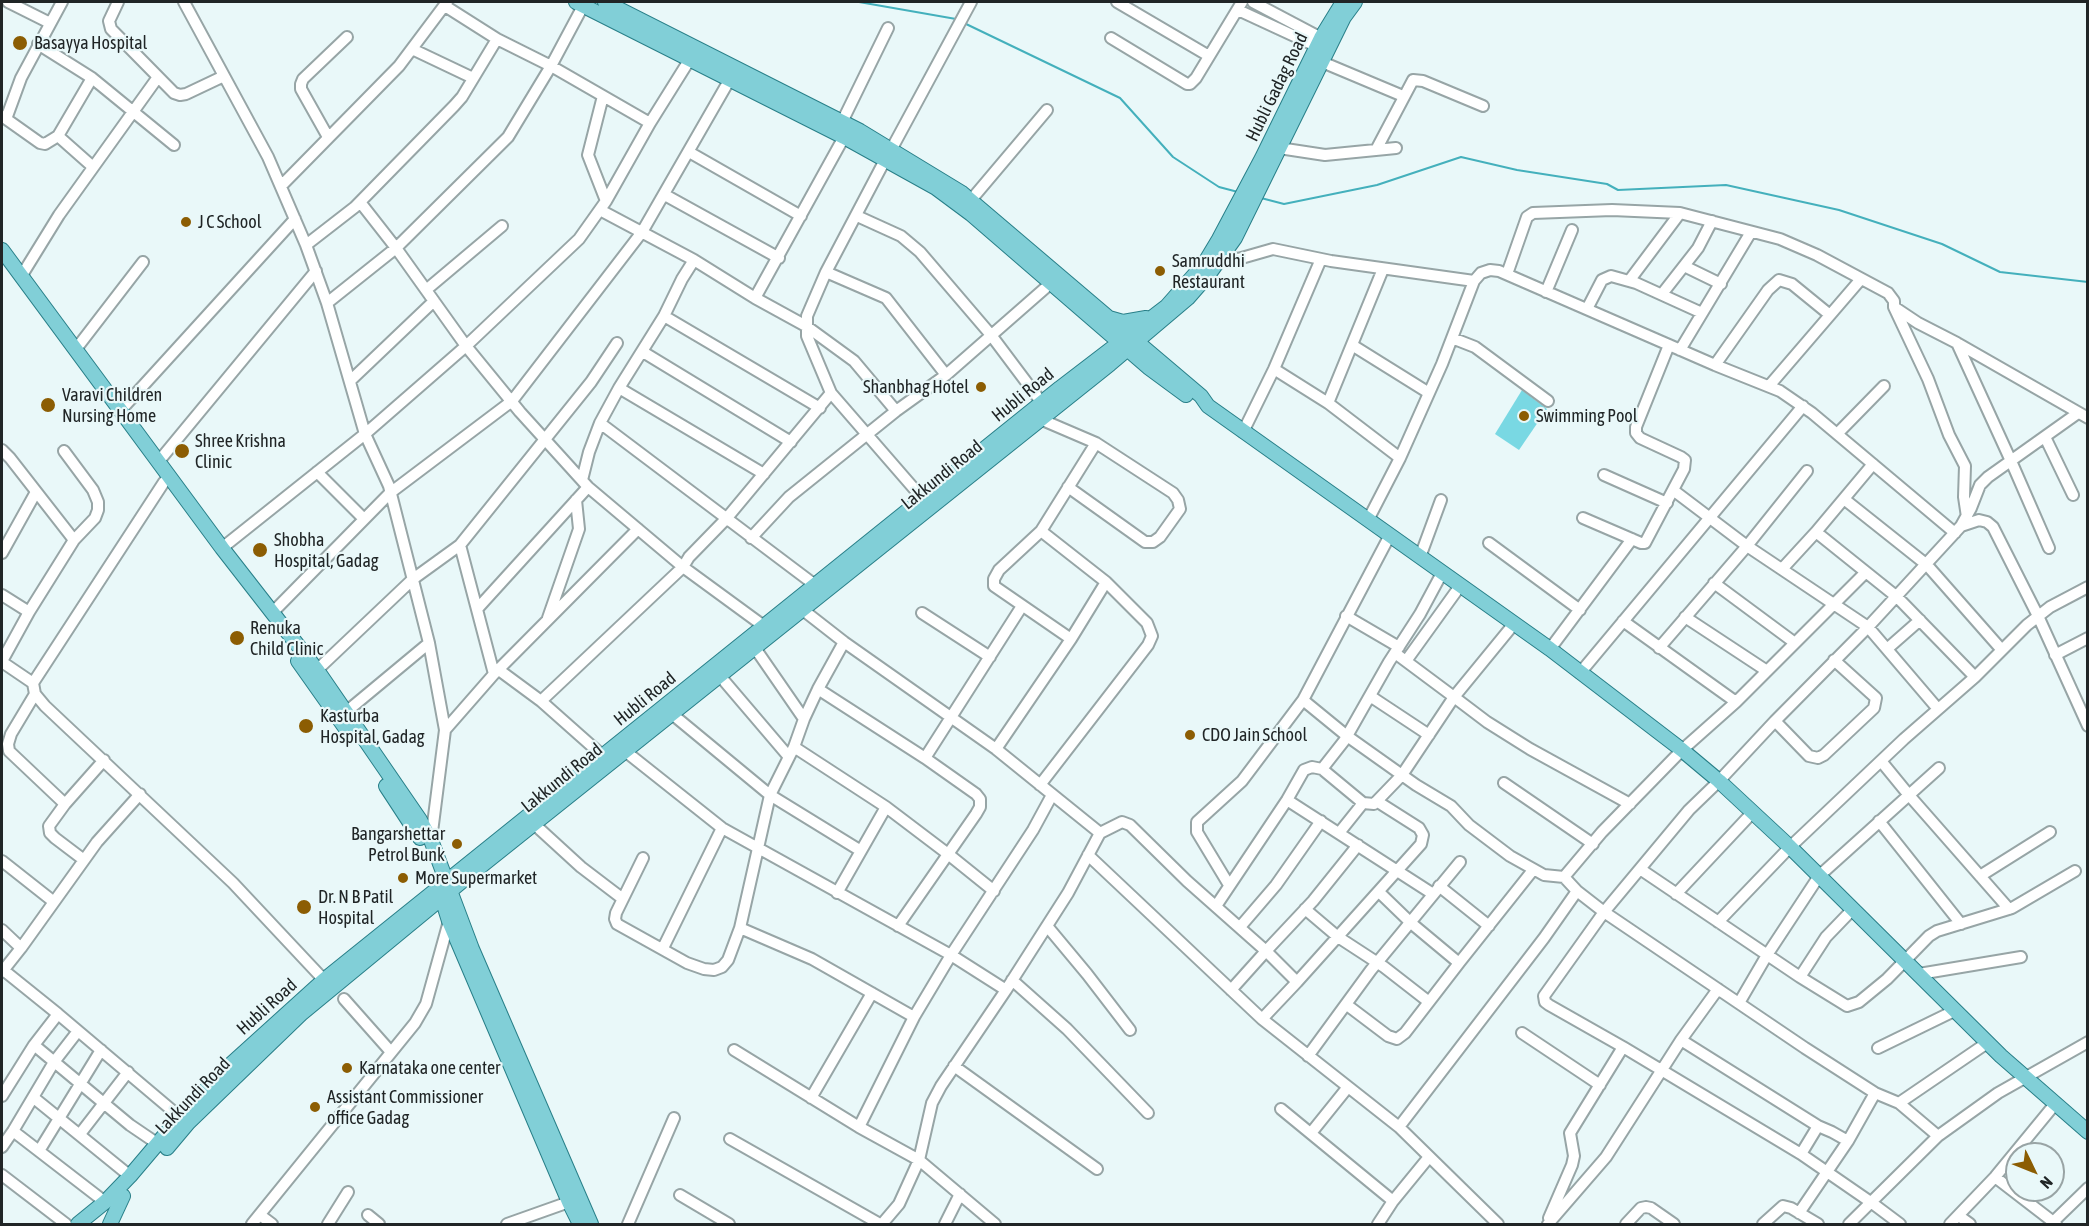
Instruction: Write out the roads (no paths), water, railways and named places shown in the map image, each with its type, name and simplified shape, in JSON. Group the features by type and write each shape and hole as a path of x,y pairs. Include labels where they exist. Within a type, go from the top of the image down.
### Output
{"main road":[{"path":"605,2 842,122 956,201 1051,284 1105,322 1154,321 1188,298 1223,257"},
{"name":"Hubli Gadag Road","path":"1219,239 1319,42 1343,2"},
{"name":"Hubli Gadag Road","path":"1223,257 1235,238 1344,17 1355,2"},
{"path":"580,4 844,137 888,155 971,200 1151,363 1201,396 1208,406 1243,432 1550,649 1682,750 1790,847 1987,1043 2088,1132"},
{"name":"Hubli Road","path":"105,1202 180,1117 229,1066 324,980 444,890 603,756 1042,403 1104,361 1154,321 1204,264 1219,239"},
{"path":"2,250 222,548 317,670 415,813 431,840 444,890 449,921 568,1185 591,1224"},
{"path":"2,262 206,541 295,656 420,837 472,949 568,1185 568,1202 580,1224"},
{"path":"1151,363 1150,345 1154,321"},
{"path":"1105,322 1104,361 1151,363"},
{"name":"Lakkundi Road","path":"100,1223 188,1123 302,1013 444,890 534,824 803,610 1040,419 1104,361"},
{"path":"100,1223 105,1202"},
{"path":"78,1224 105,1202"}],"street":[{"path":"8,2 50,23"},
{"path":"62,2 38,44 4,117 40,143 45,144 58,135 92,78"},
{"path":"118,2 111,12 109,21 111,29 174,93 186,94 224,76"},
{"path":"184,2 268,158 306,245 327,303 365,434 390,493 429,643 445,730 431,840"},
{"path":"1117,2 1135,6 1209,56"},
{"path":"1253,2 1319,42"},
{"path":"923,498 831,393 807,336 806,326 807,316 826,272 970,3"},
{"path":"281,186 399,66 446,4 497,39 551,66 650,123"},
{"path":"327,303 396,248 508,136 551,66 580,4"},
{"path":"1110,38 1187,84 1196,78 1240,6 1319,42"},
{"path":"842,122 888,28"},
{"path":"328,137 301,89 303,79 347,37"},
{"path":"306,245 360,202 454,106 497,39"},
{"path":"38,44 92,78 174,145"},
{"path":"412,49 473,78"},
{"path":"222,548 365,434 466,346 579,239 603,206 650,123 690,59"},
{"path":"1322,62 1403,96"},
{"path":"22,275 58,214 158,77"},
{"path":"272,613 390,493 512,401 642,232 730,79"},
{"path":"1376,150 1413,80 1483,106"},
{"path":"603,96 588,155 603,206 642,232 806,326 854,361 896,411"},
{"path":"971,200 1047,110"},
{"path":"58,135 93,167"},
{"path":"755,298 844,137"},
{"path":"1279,148 1325,155 1396,148"},
{"path":"689,152 801,216"},
{"path":"665,195 779,258"},
{"path":"360,202 466,346 585,484 683,567 765,627"},
{"path":"1507,274 1527,217 1533,213 1612,210 1680,213 1795,245 1888,293 1894,301 1894,307 1928,379 1948,435 1965,466 1961,526"},
{"path":"1629,281 1680,213"},
{"path":"856,216 910,243 920,252 991,335 1042,403"},
{"path":"121,410 295,219"},
{"path":"1662,294 1698,248 1712,221"},
{"path":"426,290 502,226"},
{"path":"1546,292 1572,230"},
{"path":"1582,518 1641,543 1648,540 1686,464 1685,460 1640,438 1636,430 1674,347 1702,313 1751,232"},
{"path":"1223,257 1239,259 1273,249 1383,269 1474,281"},
{"path":"1243,432 1274,369 1321,259"},
{"path":"478,609 576,500 585,484 589,452 600,423 664,316 694,260"},
{"path":"76,349 143,262"},
{"path":"1684,266 1721,284"},
{"path":"1328,404 1383,269"},
{"path":"1368,520 1401,458 1474,281 1481,273 1490,270 1507,274 1715,365 1769,386 1803,406 1873,464 1961,526"},
{"path":"159,461 316,271"},
{"path":"826,272 886,298 946,375"},
{"path":"1587,309 1602,280 1611,276 1662,294 1702,313"},
{"path":"1769,386 1861,279"},
{"path":"1715,365 1768,290 1779,280 1792,284 1830,315"},
{"path":"751,538 789,497 896,411 946,375 1051,284"},
{"path":"350,381 434,301"},
{"path":"1894,307 1918,323 2083,416"},
{"path":"664,316 820,408"},
{"path":"1452,338 1475,347 1548,401"},
{"path":"317,670 413,579 460,545 591,382 617,343"},
{"path":"1957,343 2049,548"},
{"path":"1352,345 1429,393"},
{"path":"643,352 791,442"},
{"path":"1274,369 1328,404 1401,458"},
{"path":"1837,434 1884,386"},
{"path":"619,388 764,474"},
{"path":"541,701 683,567 689,557 726,519 831,393"},
{"path":"1580,673 1803,406"},
{"path":"1900,1224 1801,1154 1549,1005 1544,996 1604,912 1689,810 1719,782 1774,721 1897,597 1961,526 1980,485 2045,437 2083,416"},
{"path":"1040,419 1096,443 1173,493 1180,508 1160,537 1153,542 1145,542 1068,487"},
{"path":"600,423 815,585"},
{"path":"2045,437 2073,495"},
{"path":"1071,639 994,586 994,579 999,570 1041,531 1096,443"},
{"path":"2,450 74,540"},
{"path":"64,451 93,490 98,502 98,510 95,518 74,540 29,612 2,662 34,688 45,706 233,883 324,980"},
{"path":"1782,569 1873,464"},
{"path":"317,471 364,519"},
{"path":"1659,648 1747,546 1807,471"},
{"path":"1604,475 1667,503"},
{"path":"64,804 14,756 5,741 11,734 34,688 164,482"},
{"path":"1673,490 1747,546 1868,627 1938,709"},
{"path":"2,553 36,492"},
{"path":"1844,499 1927,565 2001,649"},
{"path":"546,623 579,529 576,500"},
{"path":"1420,557 1441,500"},
{"path":"1961,526 1979,520 1994,527 2088,726"},
{"path":"445,730 496,672 638,529"},
{"path":"1040,786 1148,645 1152,636 1147,623 1106,582 1041,531"},
{"path":"1815,532 1897,597 1975,677"},
{"path":"1229,885 1197,832 1197,822 1242,781 1303,700 1390,535"},
{"path":"1550,649 1632,539"},
{"path":"1489,543 1580,610"},
{"path":"460,545 496,672 541,701 603,756"},
{"path":"1322,769 1344,741 1420,615 1442,573"},
{"path":"1564,877 1682,750 1736,702 1865,573"},
{"path":"996,749 1071,639 1106,582"},
{"path":"1714,583 1795,643"},
{"path":"1406,661 1460,586"},
{"path":"1718,922 1790,847 1975,677 2001,649 2038,616 2088,587"},
{"path":"2,595 29,612"},
{"path":"926,758 1022,606"},
{"path":"803,610 844,642 996,749 1100,833"},
{"path":"922,613 990,657"},
{"path":"1346,616 1397,650 1406,661 1487,722 1530,749 1630,804"},
{"path":"1685,617 1767,670"},
{"path":"1887,649 1920,620"},
{"path":"1623,621 1736,702"},
{"path":"1216,906 1287,800 1304,770 1312,767 1322,769 1363,803 1369,805 1378,802 1402,775 1454,698 1513,625"},
{"path":"2055,655 2088,638"},
{"path":"643,858 616,913 617,924 687,963 704,969 714,970 722,967 728,960 740,928 770,795 792,752 818,688 844,642"},
{"path":"346,712 429,643"},
{"path":"755,648 804,719"},
{"path":"1774,721 1809,756 1818,758 1874,708 1876,698 1834,660"},
{"path":"720,676 792,752 886,807 994,891"},
{"path":"818,688 926,758 980,799 980,807 898,926"},
{"path":"1370,696 1429,735"},
{"path":"1303,700 1347,736 1451,806 1469,825 1510,856 1544,875 1564,877 1577,891 1604,912 1805,1048 1875,1093 1899,1103 1938,1136"},
{"path":"672,714 770,795 861,851"},
{"path":"625,751 722,828 951,955 1006,990"},
{"path":"84,860 50,833 49,826 64,804 104,760"},
{"path":"1881,761 2009,909"},
{"path":"1739,1003 1767,955 1819,876 1939,768"},
{"path":"1504,783 1593,844"},
{"path":"140,794 97,842 21,948 2,970 180,1117"},
{"path":"859,1127 914,1017 1052,795"},
{"path":"1287,800 1397,871 1436,890 1489,926"},
{"path":"1262,1020 1421,844 1423,835 1419,828 1378,802"},
{"path":"1339,833 1363,803"},
{"path":"837,893 886,807"},
{"path":"1676,894 1752,813"},
{"path":"1240,927 1275,885 1321,821"},
{"path":"1879,821 1961,924"},
{"path":"730,1139 881,1224 899,1204 919,1160 932,1103 954,1066 1068,893 1100,833 1122,822 1130,825 1297,982"},
{"path":"534,824 581,867 623,899"},
{"path":"663,948 722,828"},
{"path":"1980,876 2050,832"},
{"path":"1231,990 1305,909 1358,845"},
{"path":"1088,855 1262,1020 1399,1127 1498,1224"},
{"path":"2,861 54,902"},
{"path":"1308,1056 1377,963 1460,862"},
{"path":"1640,869 1847,1006 1853,1005 1887,979 1929,936 2009,909 2075,871"},
{"path":"1347,1005 1388,1036 1397,1040 1405,1033 1533,870"},
{"path":"1399,1127 1544,938 1577,891"},
{"path":"1378,892 1459,963"},
{"path":"1305,909 1338,938 1377,963 1429,1002"},
{"path":"1800,977 1826,937 1852,910"},
{"path":"252,1224 415,1023 426,1004 449,921"},
{"path":"1047,926 1130,1030"},
{"path":"740,928 812,959 914,1017"},
{"path":"2,930 21,948"},
{"path":"1918,974 2021,957"},
{"path":"1012,980 1067,1029 1148,1113"},
{"path":"1548,1224 1606,1157 1681,1040 1718,989"},
{"path":"811,1098 872,993"},
{"path":"344,999 391,1052"},
{"path":"1878,1048 1954,1011"},
{"path":"2,1096 34,1045 58,1014"},
{"path":"2,1147 54,1062 78,1031"},
{"path":"1522,1033 1600,1085"},
{"path":"1681,1040 1818,1126 1848,1141"},
{"path":"1850,1224 1938,1136 1998,1093 2088,1042"},
{"path":"1899,1103 1987,1043"},
{"path":"34,1045 130,1125 158,1144"},
{"path":"1548,1224 1572,1165 1574,1156 1570,1133 1623,1047"},
{"path":"39,1151 101,1050"},
{"path":"734,1050 859,1127 919,1160 995,1224"},
{"path":"954,1066 1097,1169"},
{"path":"80,1134 128,1072"},
{"path":"1311,1133 1348,1087"},
{"path":"1799,1213 1848,1141 1875,1093"},
{"path":"34,1098 130,1176"},
{"path":"1950,1224 1995,1177 2055,1104"},
{"path":"1281,1109 1393,1201"},
{"path":"628,1224 674,1118"},
{"path":"1801,1154 1818,1126"},
{"path":"13,1131 105,1202"},
{"path":"1378,1224 1429,1156"},
{"path":"2,1175 66,1224"},
{"path":"1995,1177 2054,1223 2088,1188"},
{"path":"328,1224 348,1192"},
{"path":"945,1224 960,1194"},
{"path":"680,1196 729,1224"},
{"path":"507,1224 568,1202"},
{"path":"1762,1224 1783,1206 1818,1224"},
{"path":"1626,1224 1641,1208 1646,1207 1674,1224"},
{"path":"260,1215 273,1224"},
{"path":"368,1215 380,1224"},
{"path":"1959,1215 1970,1224"}],"waterway":[{"path":"859,2 956,19"},
{"path":"964,23 1120,98 1173,157 1219,187 1238,192"},
{"path":"1261,198 1284,204 1377,185 1461,157 1517,170 1607,184 1618,190 1726,185 1839,210 1942,244 2000,272 2088,282"}],"place":[{"name":"Basayya Hospital","path":"20,43"},
{"name":"J C School","path":"186,222"},
{"name":"Samruddhi Restaurant","path":"1160,271"},
{"name":"Shanbhag Hotel","path":"981,387"},
{"name":"Varavi Children Nursing Home","path":"48,405"},
{"name":"Swimming Pool","path":"1524,416"},
{"name":"Shree Krishna Clinic","path":"182,451"},
{"name":"Shobha Hospital, Gadag","path":"260,550"},
{"name":"Renuka Child Clinic","path":"237,638"},
{"name":"Kasturba Hospital, Gadag","path":"306,726"},
{"name":"CDO Jain School","path":"1190,735"},
{"name":"Bangarshettar Petrol Bunk","path":"457,844"},
{"name":"More Supermarket","path":"403,878"},
{"name":"Dr. N B Patil Hospital","path":"304,907"},
{"name":"Karnataka one center","path":"347,1068"},
{"name":"Assistant Commissioner office Gadag","path":"315,1107"}]}
